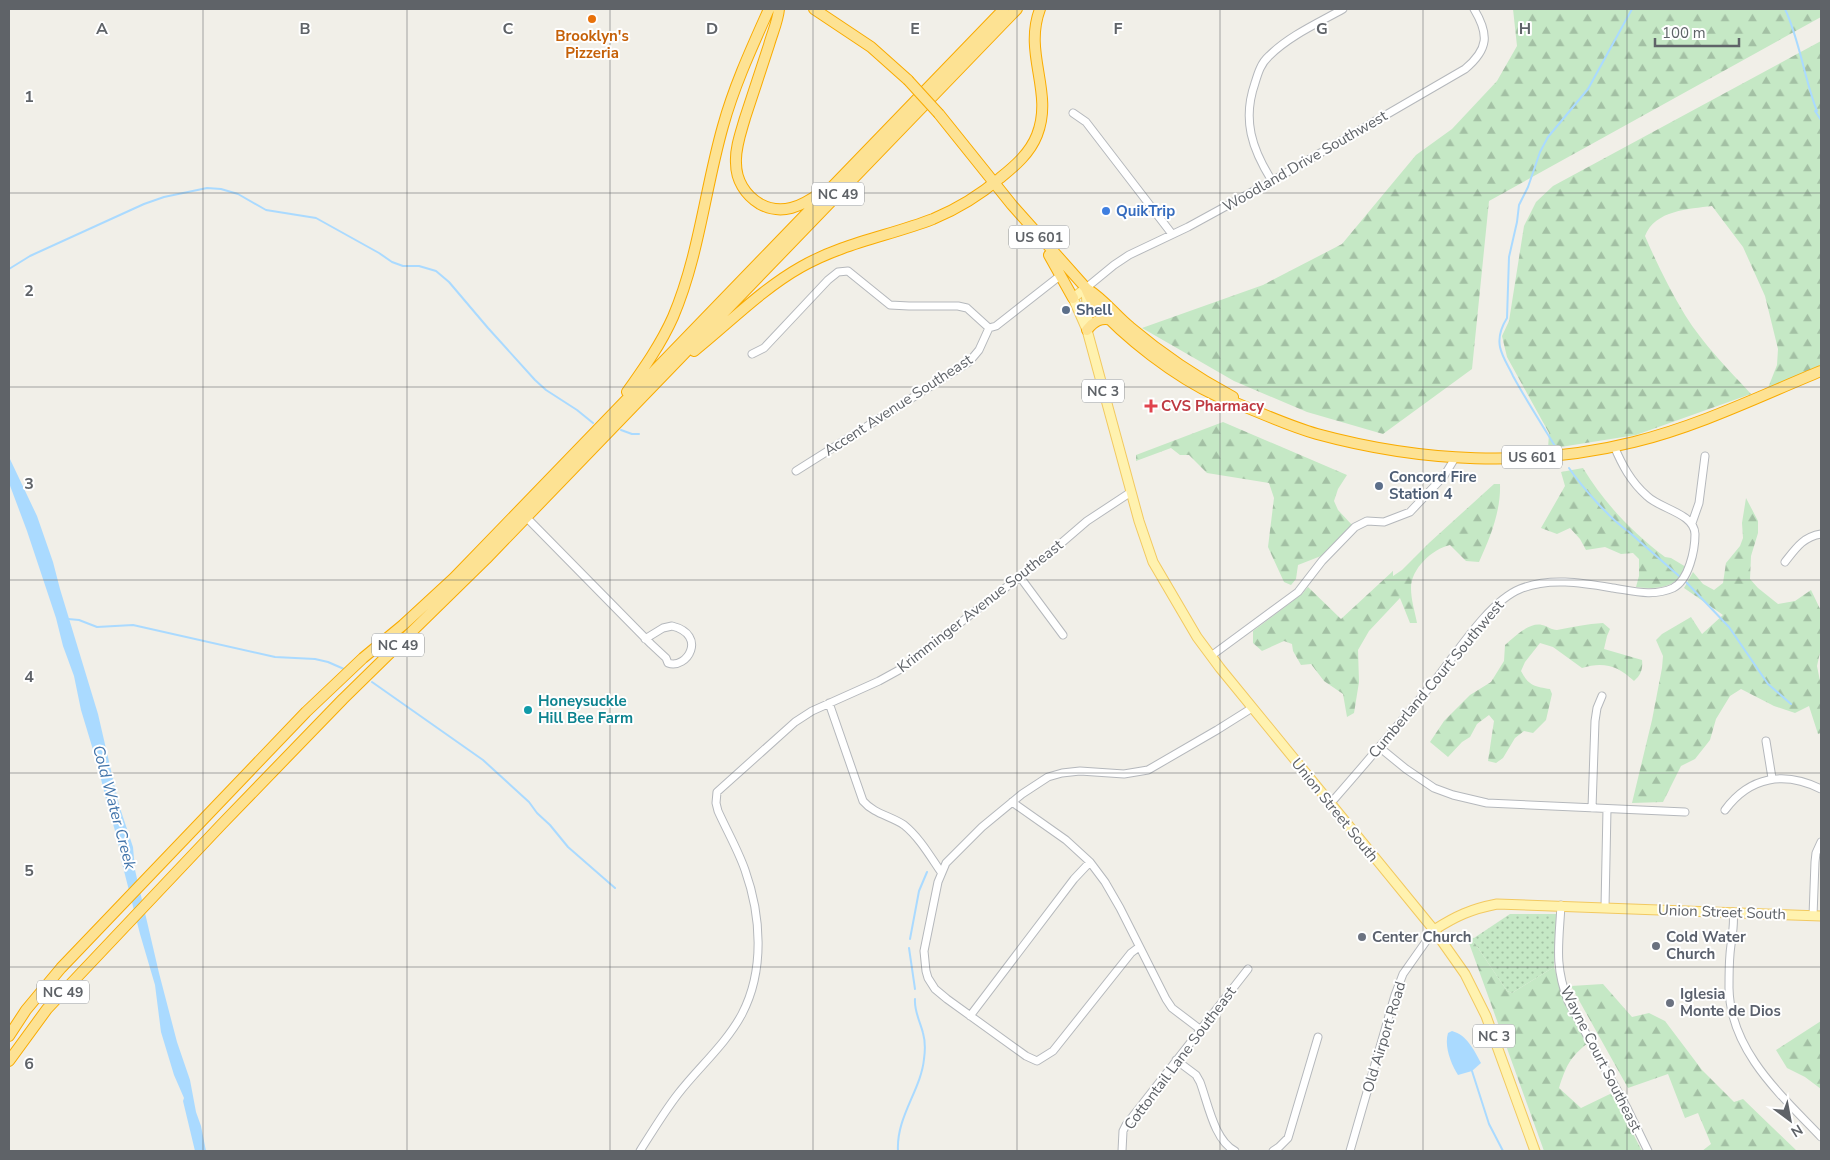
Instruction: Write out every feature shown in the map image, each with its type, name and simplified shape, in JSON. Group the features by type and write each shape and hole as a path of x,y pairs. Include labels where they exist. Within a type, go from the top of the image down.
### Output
{"highway":[{"path":"608,419 653,354 680,298 695,247 725,118 769,9"},
{"path":"779,9 742,129 736,162 737,173 746,193 764,206 783,210 794,208 807,202 839,180"},
{"name":"US 601","path":"814,9 871,47 908,80 939,114 1039,236 1086,288 1092,300 1140,345 1187,380 1231,403 1236,402 1293,426 1318,434 1398,452 1455,458 1521,458 1557,455 1635,442 1697,421 1821,371"},
{"name":"NC 49","path":"9,1036 26,1010 61,968 306,712 363,658 447,584 1004,9"},
{"name":"NC 49","path":"9,1061 47,1009 343,698 460,585 1017,9"},
{"path":"659,380 761,295 801,267 842,247 946,213 965,203 1009,171 1029,149 1042,121 1042,93 1034,48 1035,31 1040,9"},
{"path":"1039,236 1073,298"},
{"name":"US 601","path":"1086,288 1098,295 1128,325 1173,362 1234,397 1236,402"},
{"path":"1088,330 1093,323 1100,320 1112,320"}],"main road":[{"path":"1073,298 1086,288"},
{"name":"Union Street South","path":"1086,288 1088,330"},
{"name":"Union Street South","path":"1073,298 1088,330 1131,492 1153,562 1210,656 1434,930 1472,909 1497,904 1817,916"},
{"name":"NC 3","path":"1434,930 1465,974 1486,1016 1535,1151"}],"street":[{"path":"1272,181 1257,154 1250,131 1249,109 1257,76 1264,62 1279,47 1343,9"},
{"name":"Woodland Drive Southwest","path":"1086,288 1121,259 1272,181 1439,85 1473,62 1482,50 1485,37 1483,26 1474,9"},
{"path":"1073,113 1086,122 1172,234"},
{"path":"752,354 764,348 828,280 838,272 848,271 890,305 958,306 967,308 989,328 996,326 1061,275"},
{"name":"Accent Avenue Southeast","path":"796,472 969,362 979,350 989,328"},
{"path":"1614,446 1630,477 1648,498 1660,506 1688,519 1692,524"},
{"name":"Cumberland Court Southwest","path":"1330,804 1493,608 1501,601 1521,589 1545,582 1584,584 1650,593 1673,588 1678,585 1687,572 1693,550 1695,536 1692,524 1699,503 1705,456"},
{"path":"1210,656 1294,597 1322,560 1355,527 1362,522 1384,522 1410,512 1444,476 1455,458"},
{"name":"Krimminger Avenue Southeast","path":"640,1151 677,1095 741,1016 754,980 758,931 756,913 745,870 718,811 716,792 795,722 812,711 880,681 899,670 1020,577 1087,521 1131,492"},
{"path":"526,517 646,639 666,658 668,663 674,665 683,660 692,646 692,639 686,633 672,626 663,628 646,639"},
{"path":"1786,562 1800,543 1821,534"},
{"path":"1020,577 1063,635"},
{"path":"1592,808 1595,720 1602,696"},
{"path":"829,703 864,801 871,809 897,821 911,831 941,872"},
{"path":"1140,947 1130,953 1053,1051 1037,1060 1026,1056 935,989 926,972 924,958 925,944 941,872 952,856 982,827 1038,782 1062,773 1080,771 1124,774 1148,770 1252,708"},
{"path":"1766,741 1772,778"},
{"path":"1378,747 1434,788 1453,795 1487,803 1685,812"},
{"path":"1725,810 1742,792 1772,778 1804,782 1821,789"},
{"path":"1012,802 1066,840 1090,862 1105,882 1120,908 1166,999 1172,1008 1201,1030"},
{"path":"1605,907 1607,809"},
{"path":"1817,916 1815,862 1816,853 1821,842"},
{"path":"970,1016 1074,879 1090,862"},
{"name":"Wayne Court Southeast","path":"1561,905 1558,962 1561,983 1568,1001 1615,1085 1648,1151"},
{"path":"1733,912 1729,991 1739,1032 1748,1052 1770,1083 1821,1137"},
{"name":"Old Airport Road","path":"1350,1151 1395,995 1403,974 1434,930"},
{"name":"Cottontail Lane Southeast","path":"1122,1151 1123,1131 1126,1125 1248,969"},
{"path":"1273,1151 1288,1138 1318,1036"},
{"path":"1176,1060 1196,1075 1218,1134 1224,1143 1235,1151"}],"green space":[{"path":"1513,9 1821,9 1821,17 1489,201 1472,369 1383,434 1307,412 1234,381 1142,328 1263,285 1342,244 1416,155 1452,129 1497,81 1517,46"},
{"path":"1821,41 1821,365 1768,388 1777,365 1778,349 1765,296 1743,247 1712,206 1674,212 1656,221 1645,236 1669,286 1692,326 1716,356 1751,394 1636,435 1548,449 1549,433 1507,357 1502,336 1509,321 1524,226 1536,202 1553,186"},
{"path":"1223,422 1347,475 1338,489 1334,501 1338,510 1352,525 1321,556 1298,565 1296,579 1291,585 1284,582 1268,547 1274,498 1269,483 1207,473 1189,455 1180,455 1171,448 1136,461 1136,455"},
{"path":"1583,468 1609,505 1630,527 1665,557 1671,558 1686,567 1678,579 1658,588 1636,587 1639,576 1639,559 1633,553 1621,554 1605,547 1586,550 1580,539 1570,528 1557,534 1541,528 1565,486 1561,472"},
{"path":"1494,484 1500,484 1499,504 1491,534 1479,562 1466,561 1450,545 1436,551 1419,567 1412,581 1412,597 1417,623 1410,623 1400,598 1369,631 1358,650 1359,682 1354,713 1347,717 1343,694 1324,681 1311,664 1301,665 1293,651 1292,644 1284,641 1262,651 1253,643 1253,631 1302,594 1308,587 1341,619 1393,571 1393,576 1402,570"},
{"path":"1746,498 1758,521 1758,533 1751,556 1750,579 1778,604 1795,601 1811,590 1821,611 1821,648 1817,666 1821,686 1821,733 1818,734 1809,706 1795,713 1774,706 1741,689 1730,696 1716,719 1710,740 1695,759 1681,766 1663,802 1632,803 1652,720 1662,668 1663,656 1656,640 1662,634 1691,617 1702,634 1723,615 1684,588 1693,572 1703,584 1714,590 1723,583 1726,563 1740,546 1743,538 1742,523"},
{"path":"1603,623 1610,629 1604,649 1642,660 1641,672 1634,681 1623,672 1610,666 1597,665 1582,668 1553,647 1540,643 1525,662 1521,671 1529,682 1536,686 1550,689 1552,694 1546,720 1533,733 1524,731 1515,738 1503,758 1496,763 1488,761 1494,721 1489,715 1477,724 1470,737 1462,742 1448,757 1430,742 1444,721 1470,695 1491,682 1504,661 1505,645 1522,631 1537,625 1557,630"},
{"path":"1510,914 1556,914 1554,967 1512,993 1507,991 1474,942 1474,938"},
{"path":"1468,937 1474,938 1474,942 1507,991 1512,993 1554,967 1566,1002 1588,1043 1569,1062 1559,1088 1581,1108 1612,1093 1642,1151 1544,1151"},
{"path":"1603,984 1632,1017 1649,1013 1665,1021 1702,1070 1734,1102 1743,1099 1797,1151 1702,1151 1711,1144 1698,1113 1685,1118 1668,1074 1628,1088 1571,986"},
{"path":"1821,1021 1821,1089 1805,1077 1787,1068 1776,1050"}],"water":[{"name":"Cold Water Creek","path":"9,457 37,516 53,562 98,714 119,805 133,847 135,870 159,973 177,1042 190,1080 206,1151 195,1151 183,1101 184,1098 174,1075 161,1032 155,985 140,934 114,827 81,710 74,676 27,531 9,483"},
{"path":"1452,1031 1466,1039 1481,1063 1472,1071 1458,1075 1453,1066 1447,1044 1448,1033"}],"waterway":[{"path":"1555,446 1518,385 1500,347 1501,332 1507,318 1509,257 1519,205 1528,187 1540,152 1548,137 1588,89 1632,9"},
{"path":"1785,9 1817,111 1815,111 1821,120"},
{"path":"9,269 30,256 144,204 164,197 207,188 221,189 238,194 266,210 316,218 392,262 403,266 419,266 436,271 449,282 535,380 593,423"},
{"path":"621,430 632,434 639,434"},
{"path":"1569,468 1605,511 1679,576"},
{"path":"1686,582 1729,627 1768,684 1791,704"},
{"path":"68,619 79,620 97,627 133,625 275,657 315,659 344,669"},
{"path":"372,682 483,760 529,802 568,847 615,888"},
{"path":"910,939 919,891 927,872"},
{"path":"909,948 915,989"},
{"path":"898,1151 901,1127 922,1070 924,1056 924,1036 916,1012 915,999"},
{"path":"1472,1071 1489,1124 1503,1151"}],"place":[{"name":"Brooklyn's Pizzeria","path":"592,19"},
{"name":"QuikTrip","path":"1106,211"},
{"name":"Shell","path":"1066,310"},
{"name":"CVS Pharmacy","path":"1151,406"},
{"name":"Concord Fire Station 4","path":"1379,486"},
{"name":"Honeysuckle Hill Bee Farm","path":"528,710"},
{"name":"Center Church","path":"1362,937"},
{"name":"Cold Water Church","path":"1656,946"},
{"name":"Iglesia Monte de Dios","path":"1670,1003"}]}
